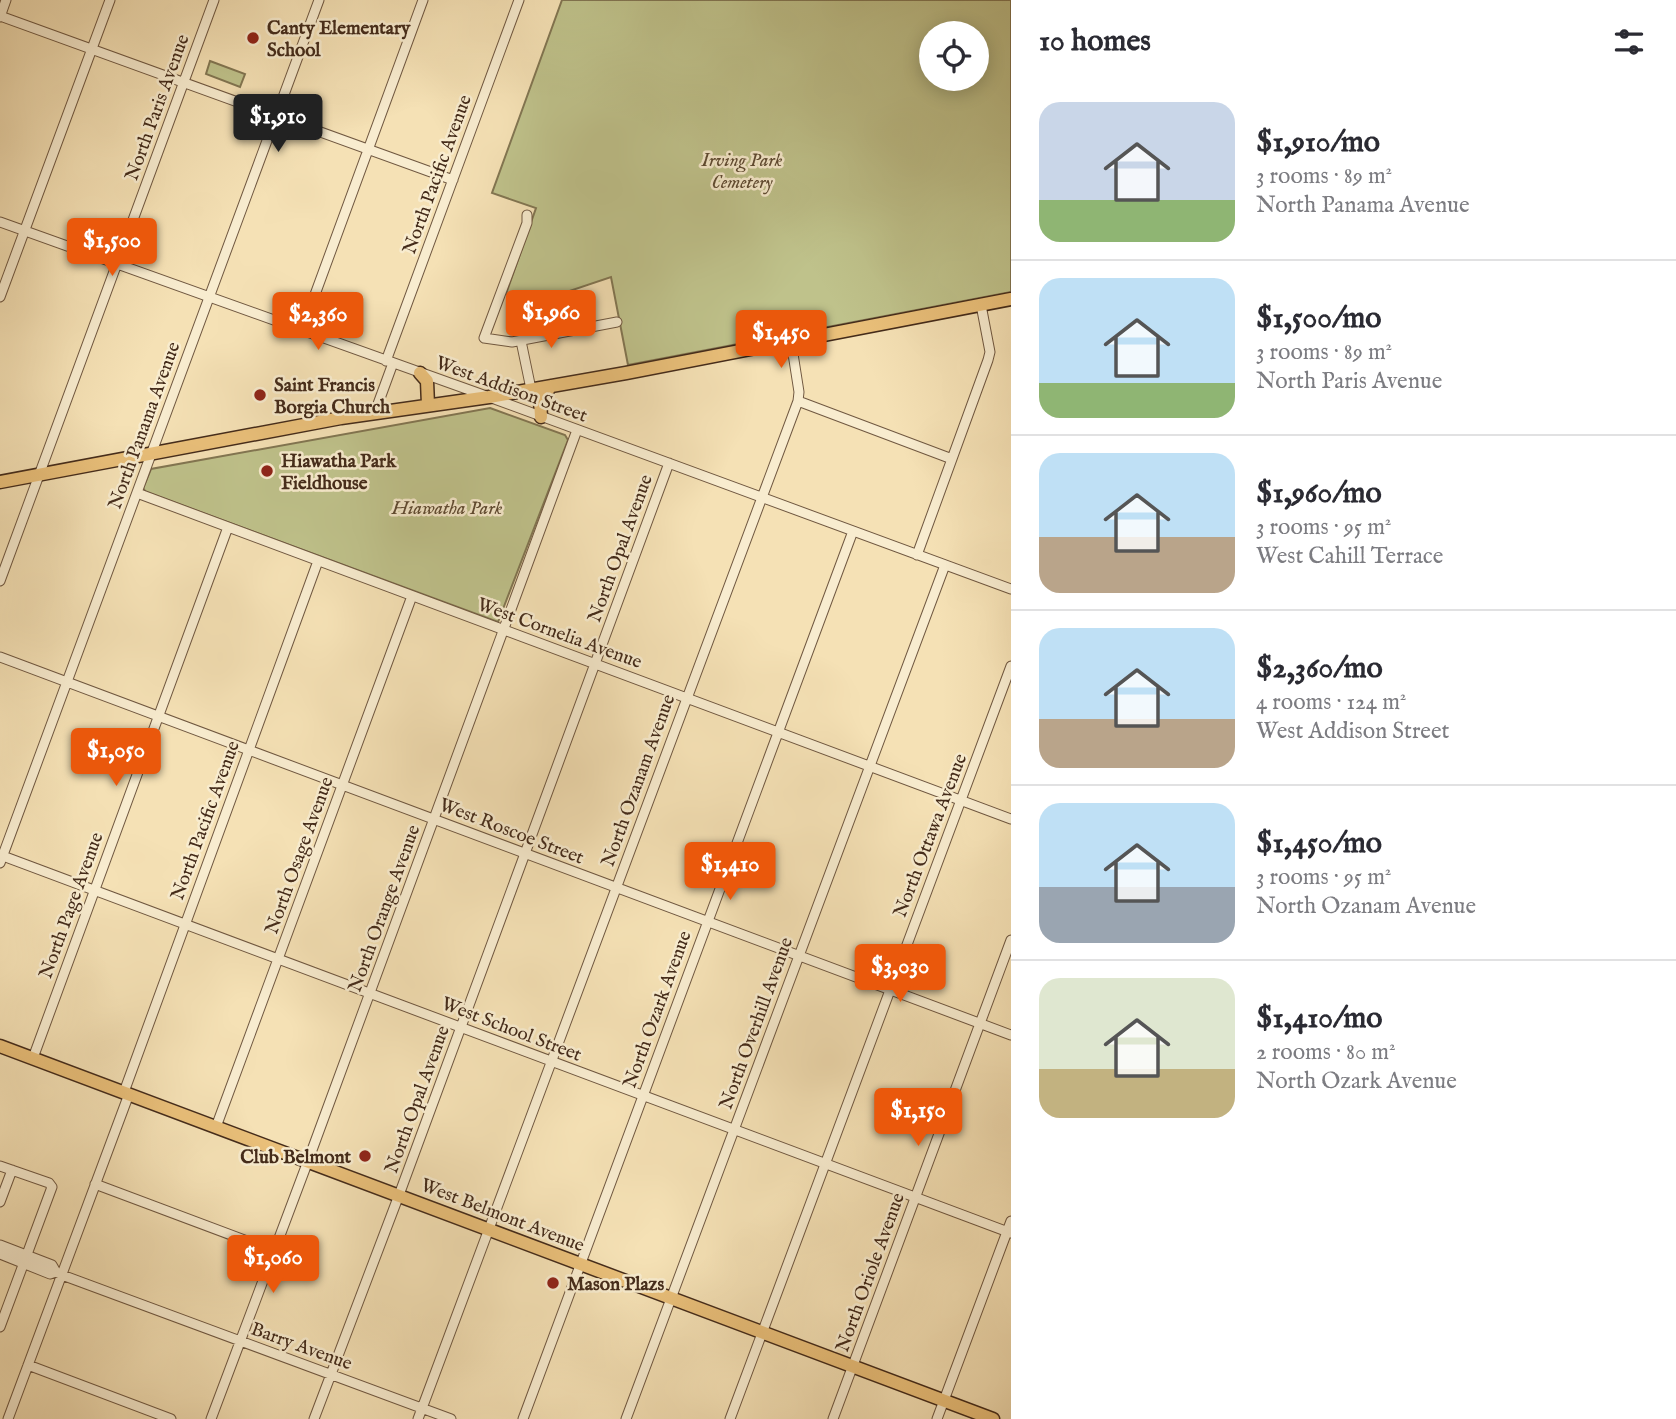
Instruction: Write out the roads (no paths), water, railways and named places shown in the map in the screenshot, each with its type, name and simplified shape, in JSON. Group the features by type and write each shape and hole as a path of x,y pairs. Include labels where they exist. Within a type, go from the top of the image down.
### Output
{"main road":[{"path":"0,482 375,412 551,386 1011,299"},
{"path":"420,373 427,381 428,405"},
{"path":"541,417 540,400 551,386"},
{"name":"West Belmont Avenue","path":"0,1046 993,1419"}],"street":[{"path":"6,0 0,16 453,180"},
{"path":"0,297 110,0"},
{"name":"North Paris Avenue","path":"0,580 215,0"},
{"name":"North Panama Avenue","path":"1,858 319,0"},
{"path":"302,330 423,0"},
{"name":"North Pacific Avenue","path":"375,412 453,180 519,0"},
{"path":"527,215 527,223 484,338 522,341 617,322"},
{"name":"West Addison Street","path":"0,222 489,397 1011,589"},
{"path":"917,555 990,352 981,305"},
{"path":"522,341 531,389"},
{"name":"North Ozanam Avenue","path":"418,1419 798,401 791,341"},
{"path":"798,401 952,459"},
{"name":"North Orange Avenue","path":"211,1419 577,430"},
{"name":"North Opal Avenue","path":"314,1419 668,463"},
{"name":"West Cornelia Avenue","path":"137,493 1011,819"},
{"name":"North Page Avenue","path":"33,1058 228,527"},
{"name":"North Ozark Avenue","path":"523,1419 853,531"},
{"name":"North Pacific Avenue","path":"8,1419 318,561"},
{"name":"North Overhill Avenue","path":"626,1419 944,565"},
{"name":"North Osage Avenue","path":"216,1127 412,596"},
{"name":"West Roscoe Street","path":"0,657 1011,1035"},
{"name":"North Ottawa Avenue","path":"730,1419 1011,666"},
{"name":"West School Street","path":"1,858 94,890 1009,1233"},
{"name":"North Oriole Avenue","path":"833,1419 1011,940"},
{"path":"0,1166 49,1183 52,1187 0,1327"},
{"path":"0,1202 12,1170"},
{"path":"95,1184 274,1251"},
{"path":"937,1419 1009,1233 1011,1221"},
{"path":"0,1245 26,1259"},
{"path":"0,1254 26,1259"},
{"name":"Barry Avenue","path":"26,1259 52,1265 59,1273 451,1419"},
{"path":"28,1365 171,1419"}],"place":[{"name":"Canty Elementary School","path":"253,38"},
{"name":"Saint Francis Borgia Church","path":"260,395"},
{"name":"Hiawatha Park Fieldhouse","path":"267,471"},
{"name":"Club Belmont","path":"365,1156"},
{"name":"Mason Plazs","path":"553,1283"}],"park label":[{"name":"Irving Park Cemetery","path":"742,170"},
{"name":"Hiawatha Park","path":"447,507"}]}
